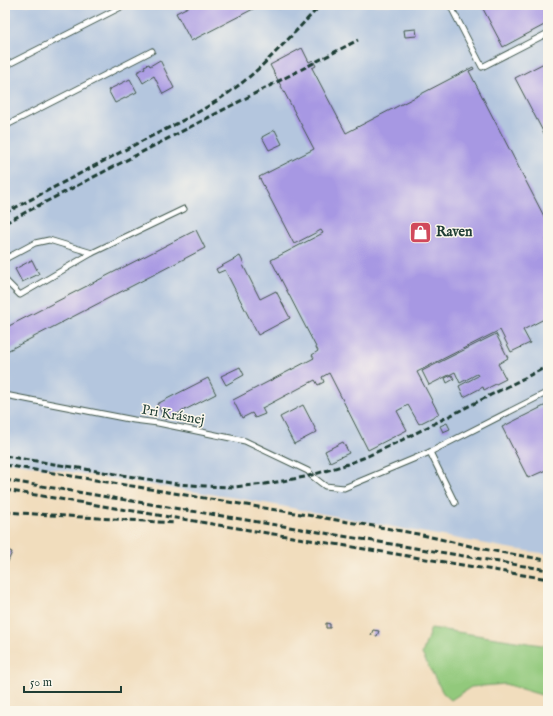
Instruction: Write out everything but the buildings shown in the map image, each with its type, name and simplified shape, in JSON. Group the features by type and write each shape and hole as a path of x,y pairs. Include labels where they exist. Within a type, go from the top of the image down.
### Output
{"lane":[{"path":"5,66 125,5"},
{"path":"450,5 482,68 548,33"},
{"path":"5,126 152,51"},
{"path":"5,280 20,294 92,254 184,209"},
{"path":"5,258 35,243 49,240 92,254"},
{"path":"455,503 430,452 548,392"},
{"name":"Pri Krásnej","path":"5,395 134,420 158,423 245,441 308,471 325,486 344,488 430,452"}],"shaded area":[{"path":"5,5 548,5 548,554 507,548 243,499 5,461"}],"green space":[{"path":"431,628 548,646 548,697 505,684 471,687 451,700 443,693 422,654"}],"railway":[{"path":"5,213 188,118 221,98 243,82 267,61 321,5"},
{"path":"5,223 358,40"},
{"path":"5,456 177,484 233,487 265,484 305,477 345,465 368,456 548,366"},
{"path":"5,465 385,528 483,549 546,560"},
{"path":"5,480 548,570"},
{"path":"5,490 548,579"},
{"path":"5,512 175,523"}],"place":[{"name":"Raven","path":"420,232"}]}
